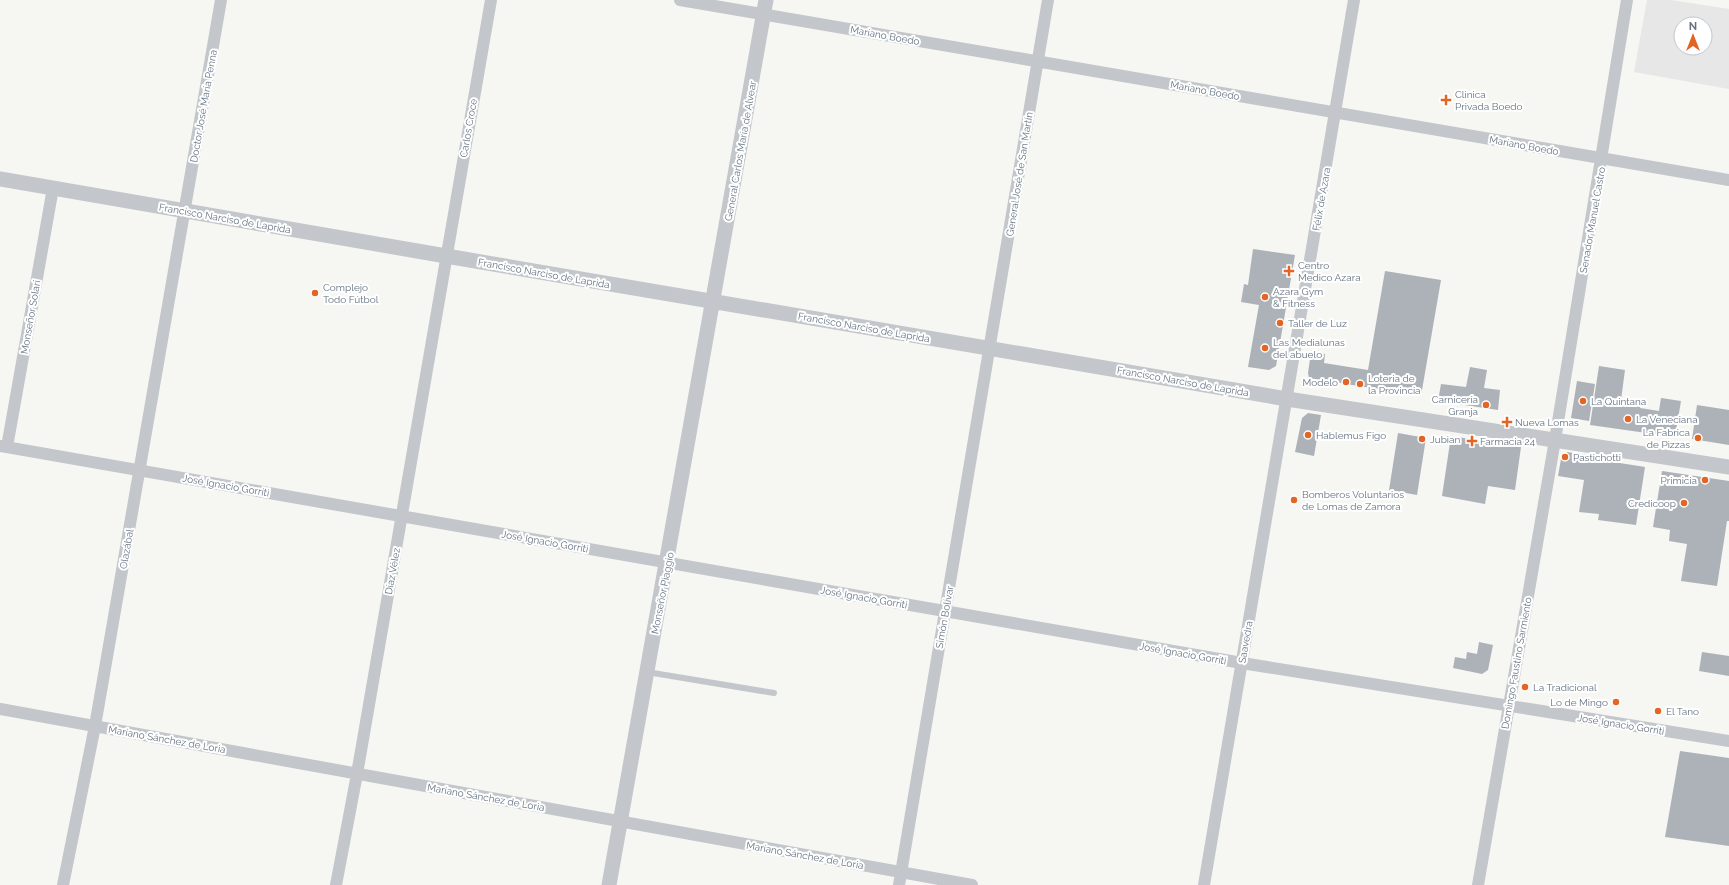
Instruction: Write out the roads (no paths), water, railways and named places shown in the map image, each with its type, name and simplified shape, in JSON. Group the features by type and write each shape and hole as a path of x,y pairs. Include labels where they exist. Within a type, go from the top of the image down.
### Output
{"street":[{"name":"Doctor José María Penna","path":"185,212 221,0"},
{"name":"Carlos Croce","path":"446,256 491,0"},
{"name":"Mariano Boedo","path":"680,0 765,7 1038,62 1729,180"},
{"name":"General José de San Martín","path":"990,348 1048,0"},
{"name":"Félix de Azara","path":"1287,399 1354,0"},
{"name":"Senador Manuel Castro","path":"1555,440 1627,0"},
{"name":"General Carlos María de Alvear","path":"713,302 765,7"},
{"name":"Francisco Narciso de Laprida","path":"0,179 185,212 1287,399 1729,467"},
{"name":"Monseñor Solari","path":"4,446 53,188"},
{"name":"Olazábal","path":"63,885 95,726 185,212"},
{"name":"Díaz Vélez","path":"336,885 357,774 446,256"},
{"name":"Monseñor Piaggio","path":"609,885 668,562 713,302"},
{"name":"Simón Bolívar","path":"899,885 990,348"},
{"name":"Saavedra","path":"1204,885 1287,399"},
{"name":"Domingo Faustino Sarmiento","path":"1478,885 1555,440"},
{"name":"José Ignacio Gorriti","path":"4,446 1242,663 1729,741"},
{"name":"Mariano Sánchez de Loria","path":"0,709 972,885"}],"lane":[{"path":"647,672 774,692"}],"place":[{"name":"Clinica Privada Boedo","path":"1446,100"},
{"name":"Centro Medico Azara","path":"1289,271"},
{"name":"Complejo Todo Fútbol","path":"315,293"},
{"name":"Azara Gym & Fitness","path":"1265,297"},
{"name":"Taller de Luz","path":"1280,323"},
{"name":"Las Medialunas del abuelo","path":"1265,348"},
{"name":"Modelo","path":"1346,382"},
{"name":"Loteria de la Provincia","path":"1360,384"},
{"name":"La Quintana","path":"1583,401"},
{"name":"Carnicería Granja","path":"1486,405"},
{"name":"La Veneciana","path":"1628,419"},
{"name":"Nueva Lomas","path":"1507,422"},
{"name":"Hablemus Figo","path":"1308,435"},
{"name":"La Fabrica de Pizzas","path":"1698,438"},
{"name":"Jubian","path":"1422,439"},
{"name":"Farmacia 24","path":"1472,441"},
{"name":"Pastichotti","path":"1565,457"},
{"name":"Primicia","path":"1705,480"},
{"name":"Bomberos Voluntarios de Lomas de Zamora","path":"1294,500"},
{"name":"Credicoop","path":"1684,503"},
{"name":"La Tradicional","path":"1525,687"},
{"name":"Lo de Mingo","path":"1616,702"},
{"name":"El Tano","path":"1658,711"}]}
